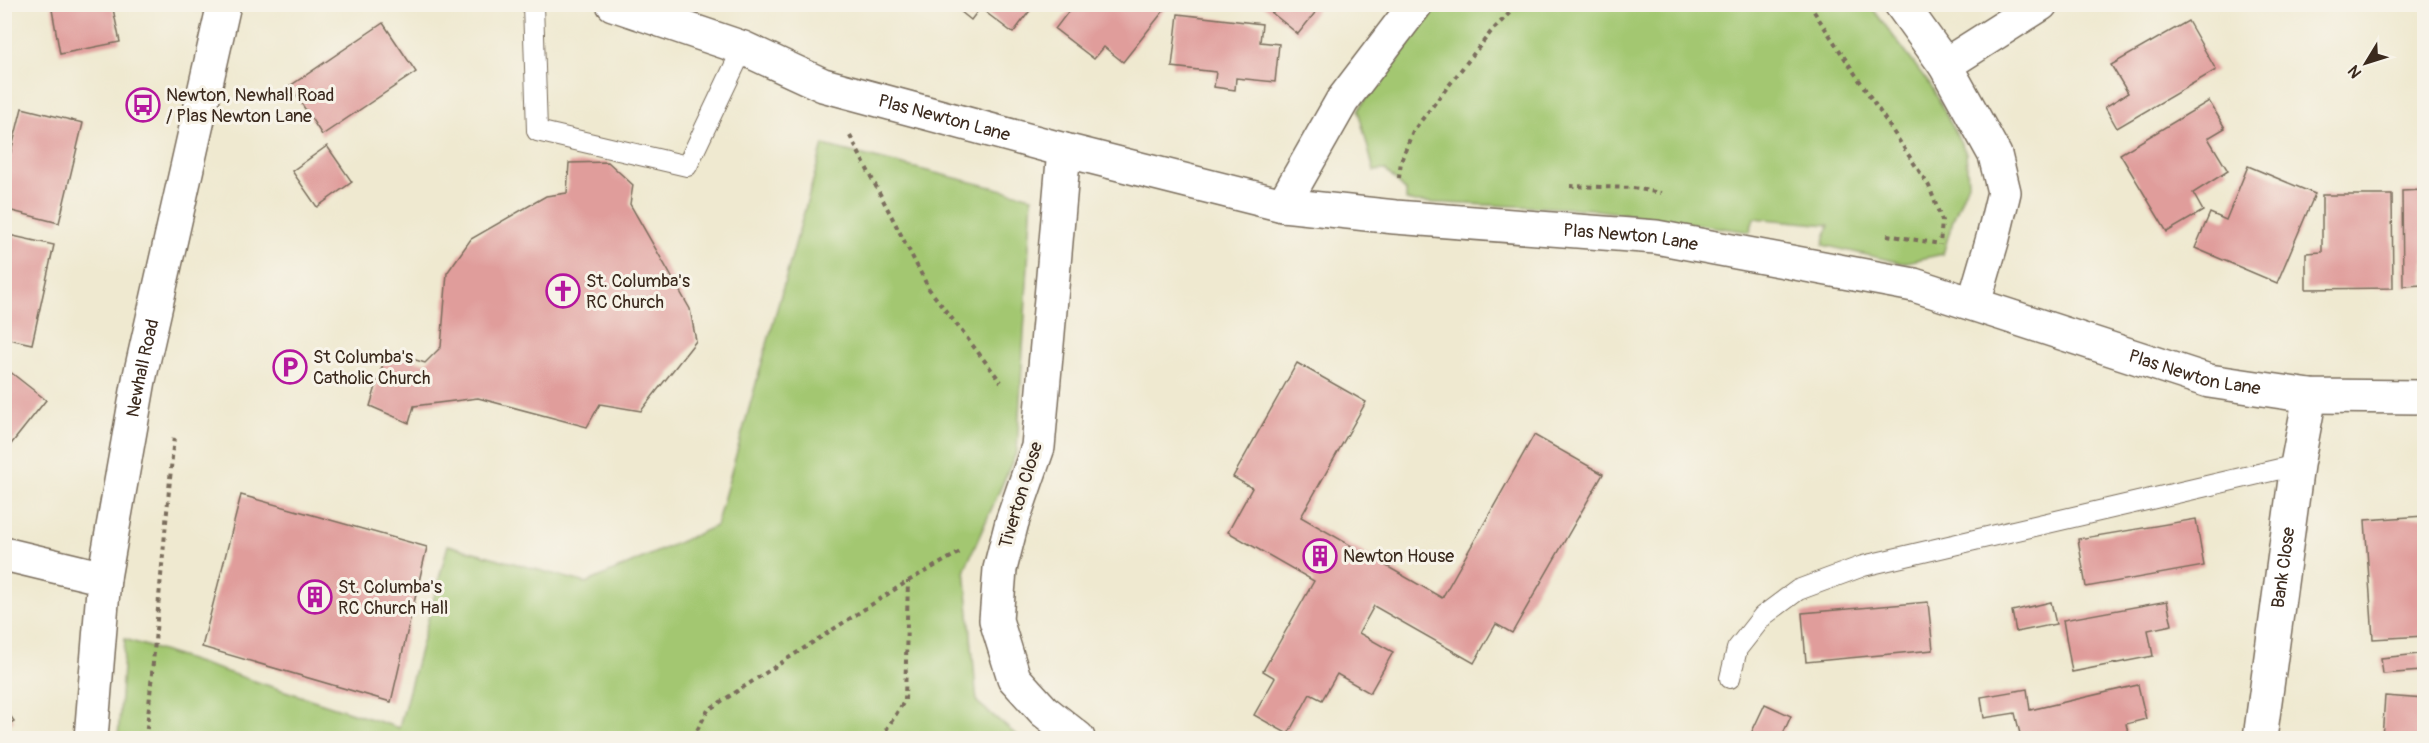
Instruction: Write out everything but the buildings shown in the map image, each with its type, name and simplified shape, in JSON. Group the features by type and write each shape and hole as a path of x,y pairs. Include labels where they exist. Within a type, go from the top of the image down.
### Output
{"street":[{"name":"Newhall Road","path":"91,738 104,578 139,380 224,4"},
{"name":"Plas Newton Lane","path":"614,4 743,48 824,85 1065,150 1283,205 1395,218 1656,237 1914,285 2209,381 2310,396 2424,396"},
{"path":"1283,205 1342,101 1416,4"},
{"path":"1901,4 1945,65 1995,155 2004,192 1974,303"},
{"path":"1945,65 2041,4"},
{"name":"Tiverton Close","path":"1065,150 1038,447 1012,522 1000,569 996,620 1014,678 1044,711 1078,738"},
{"name":"Bank Close","path":"2260,738 2296,465 2310,396"},
{"path":"4,554 104,578"}],"lane":[{"path":"533,4 537,131 687,166 743,48"},
{"path":"1730,678 1737,649 1763,616 1798,590 1863,566 2296,465"}],"path":[{"path":"1395,218 1401,161 1413,131 1490,33 1518,4"},
{"path":"1809,4 1929,186 1941,221 1940,244 1914,285"},
{"path":"824,85 929,289 1006,388"},
{"path":"146,738 174,434"},
{"path":"693,738 708,710 908,581 1012,522"},
{"path":"881,738 905,700 908,581"}],"green space":[{"path":"1438,5 1870,5 1933,89 1966,153 1968,183 1953,220 1943,254 1902,263 1823,245 1829,225 1754,218 1750,232 1589,209 1406,200 1406,191 1385,170 1374,171 1358,110"},
{"path":"823,145 1032,197 1017,451 965,569 977,702 1020,738 118,738 125,639 399,728 448,545 586,583 716,526"}],"place":[{"name":"Newton, Newhall Road / Plas Newton Lane","path":"143,105"},
{"name":"St. Columba's RC Church","path":"563,291"},
{"name":"St Columba's Catholic Church","path":"290,367"},
{"name":"Newton House","path":"1320,556"},
{"name":"St. Columba's RC Church Hall","path":"315,597"}]}
